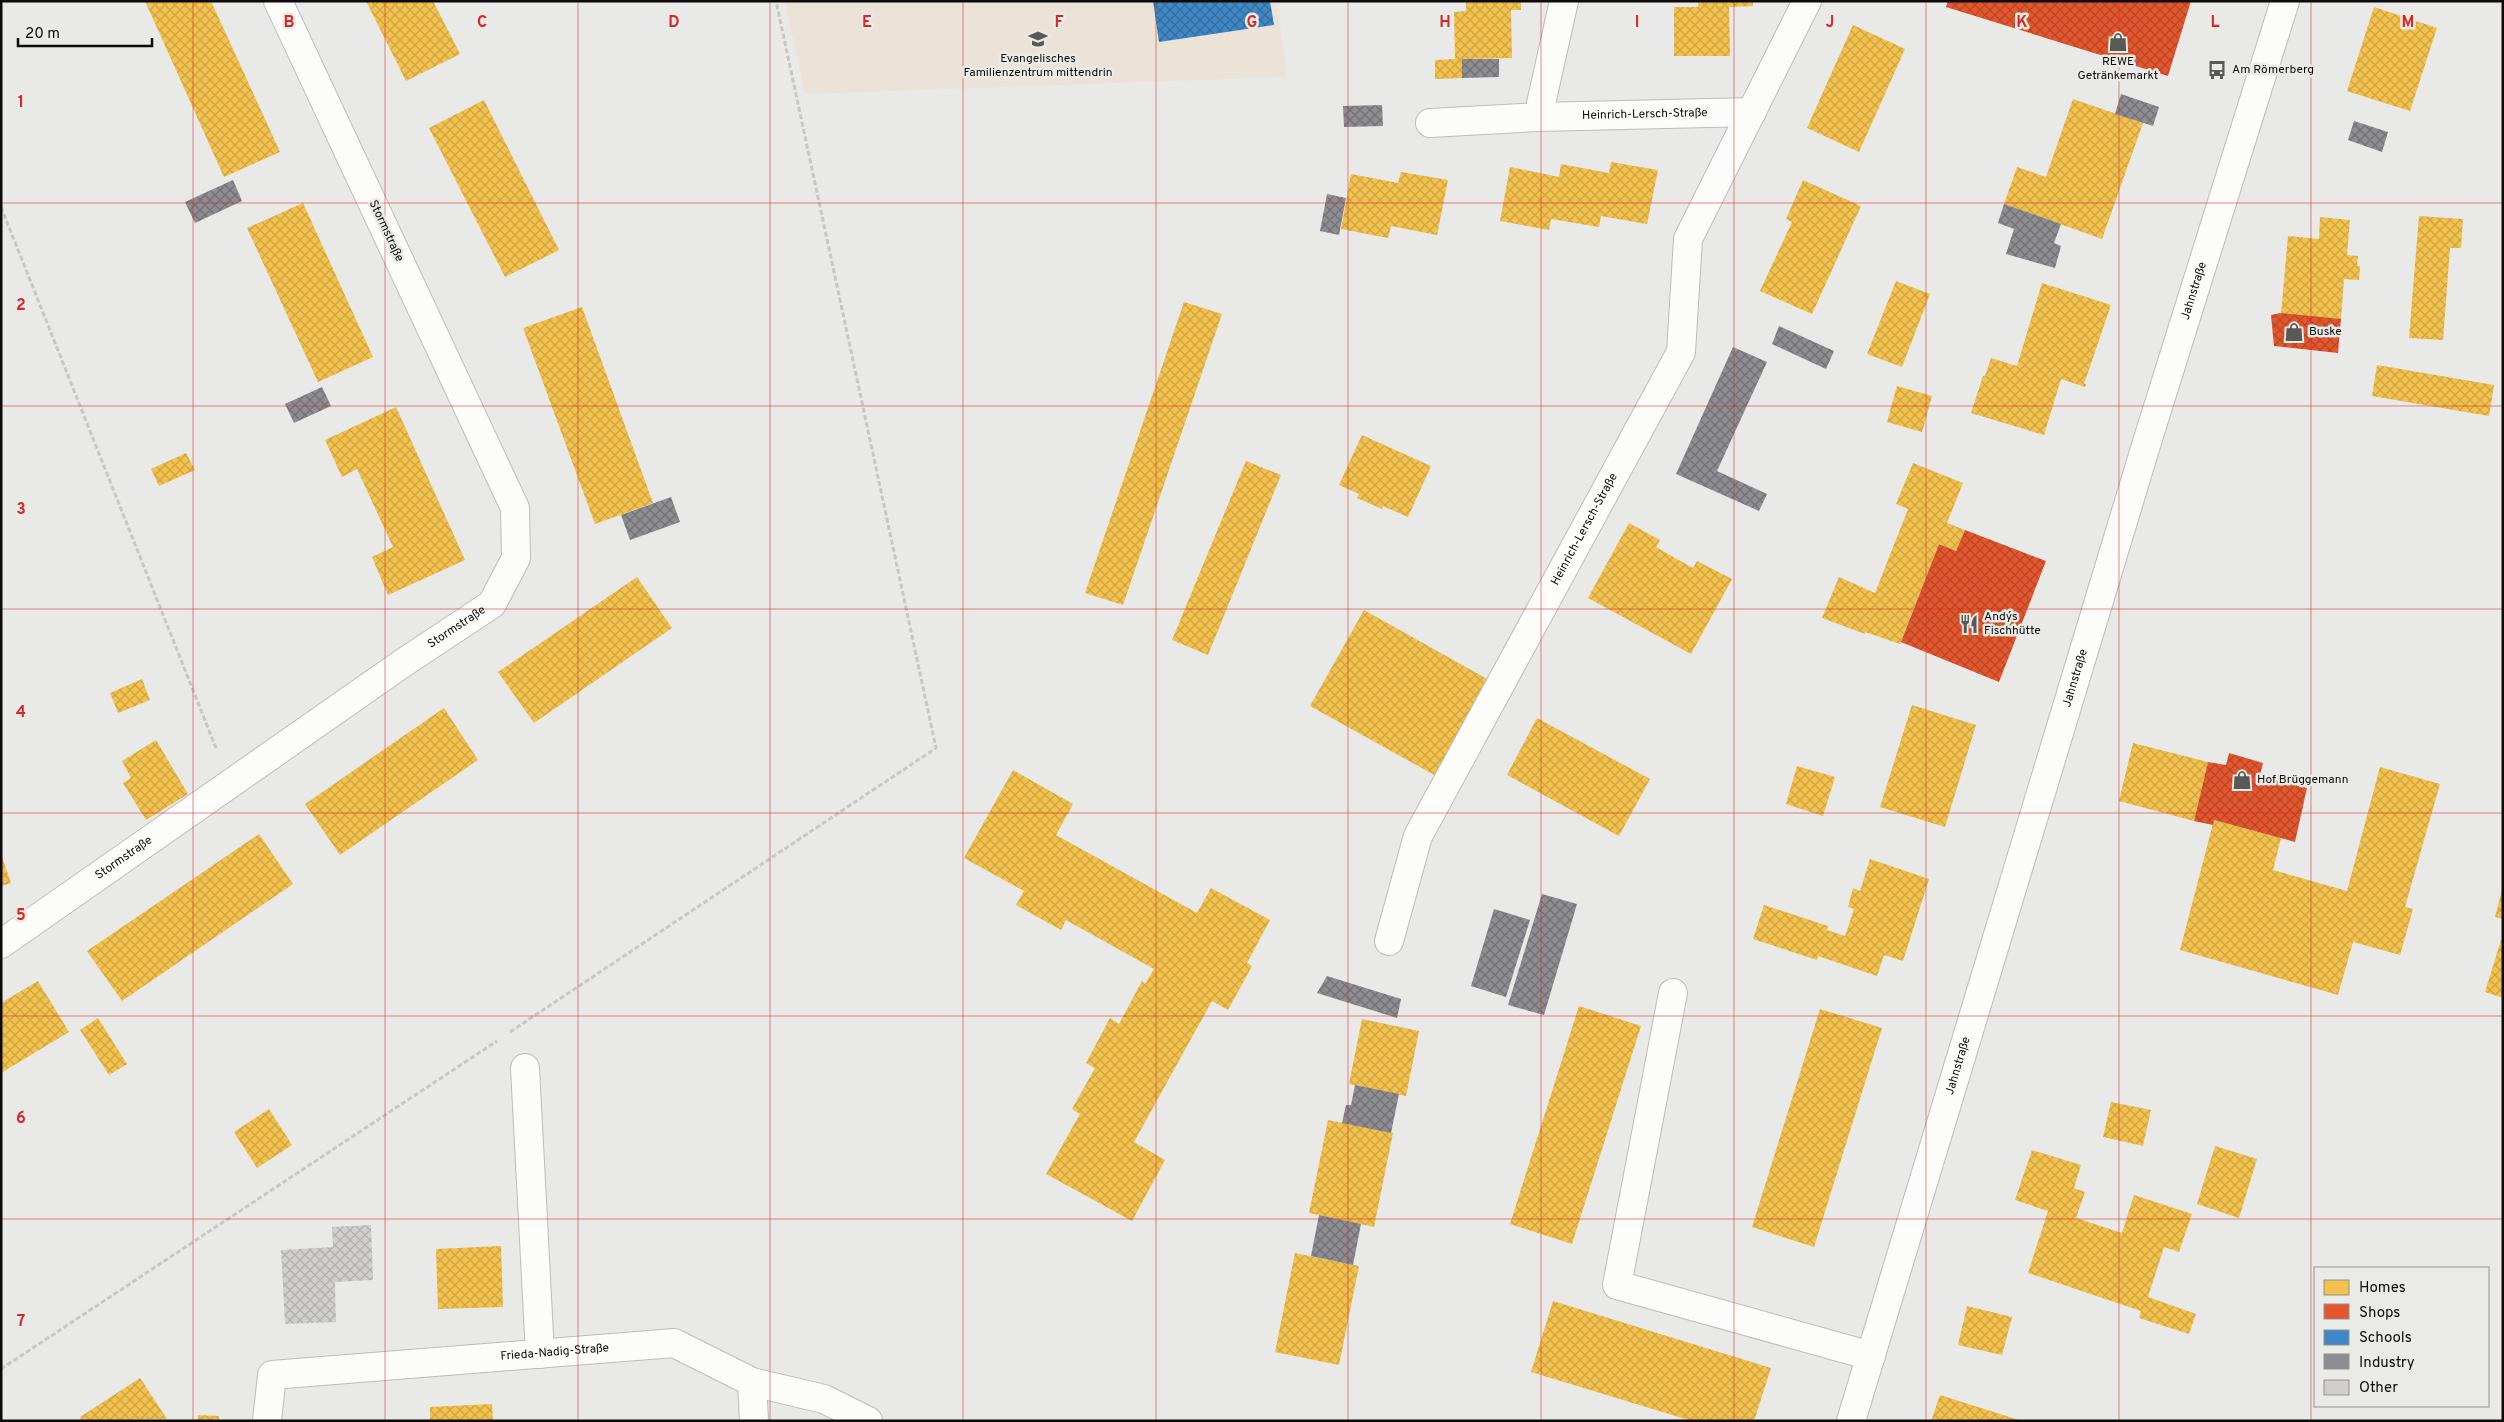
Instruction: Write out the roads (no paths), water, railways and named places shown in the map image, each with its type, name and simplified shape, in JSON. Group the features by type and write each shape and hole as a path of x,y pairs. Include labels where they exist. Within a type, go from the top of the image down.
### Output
{"street":[{"name":"Stormstraße","path":"1,944 402,663 492,604 516,558 515,508 278,1"},
{"path":"1538,118 1564,1"},
{"name":"Heinrich-Lersch-Straße","path":"1389,941 1418,836 1681,352 1688,239 1807,1"},
{"name":"Jahnstraße","path":"1851,1421 2147,442 2285,1"},
{"name":"Heinrich-Lersch-Straße","path":"1430,123 1752,112"},
{"path":"1673,993 1617,1285 1870,1356"},
{"path":"525,1068 540,1354"},
{"name":"Frieda-Nadig-Straße","path":"267,1421 272,1374 674,1343 752,1382 824,1399 868,1421"},
{"path":"752,1382 754,1421"}],"place":[{"name":"Evangelisches Familienzentrum mittendrin","path":"1038,39"},
{"name":"REWE Getränkemarkt","path":"2118,42"},
{"name":"Am Römerberg","path":"2217,70"},
{"name":"Buske","path":"2294,332"},
{"name":"Andy´s Fischhütte","path":"1969,624"},
{"name":"Hof Brüggemann","path":"2242,780"}]}
